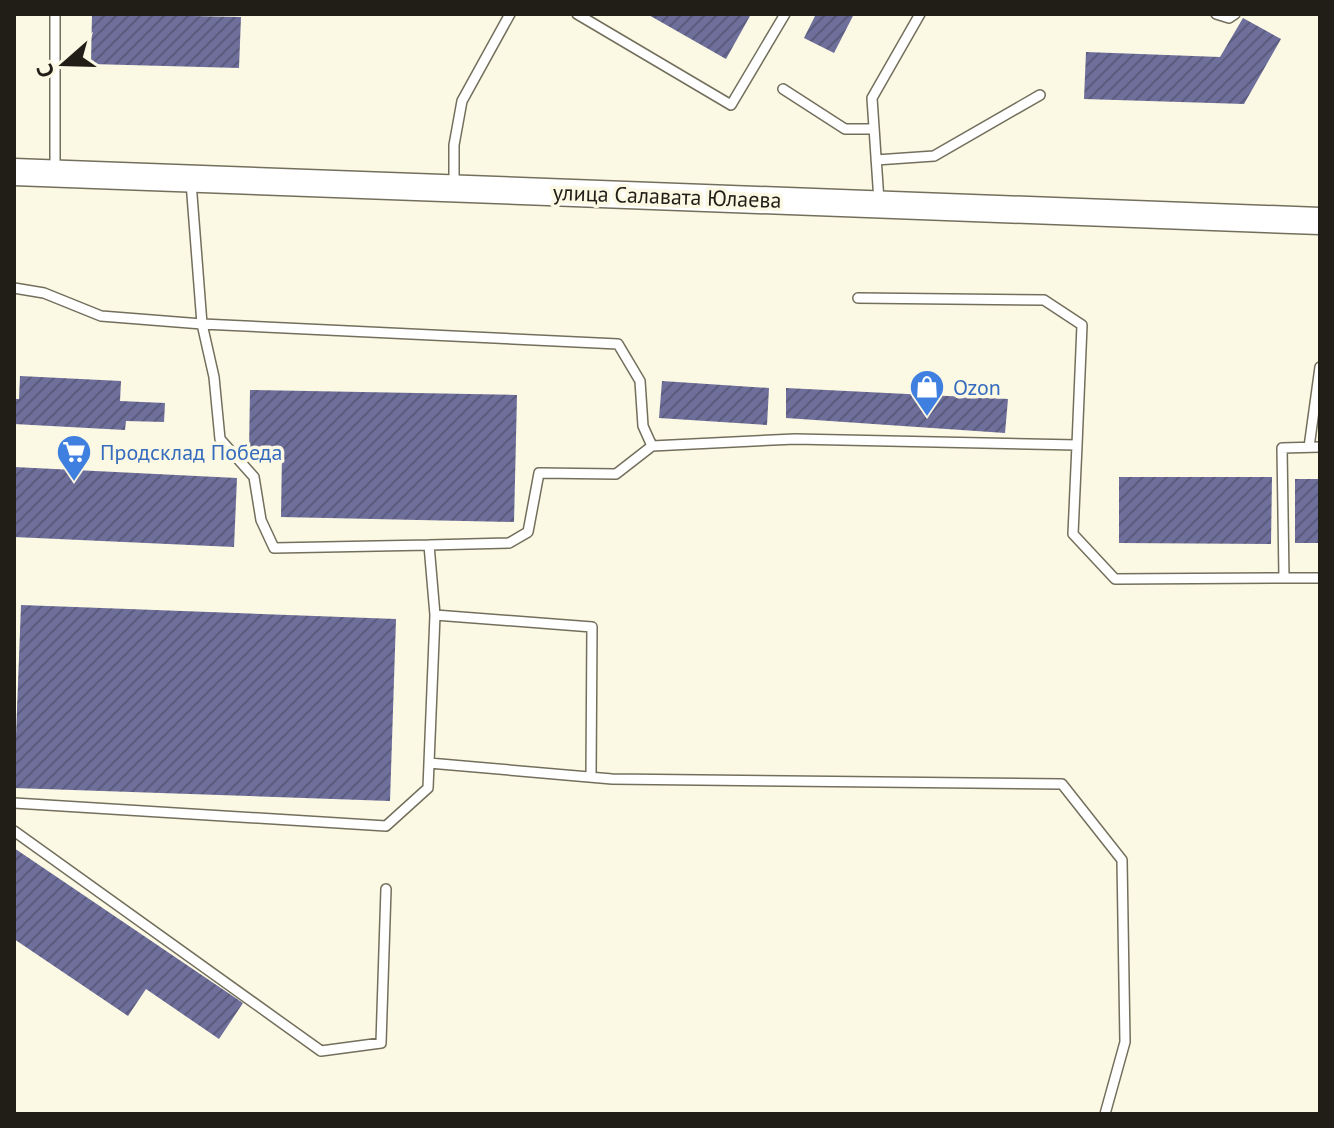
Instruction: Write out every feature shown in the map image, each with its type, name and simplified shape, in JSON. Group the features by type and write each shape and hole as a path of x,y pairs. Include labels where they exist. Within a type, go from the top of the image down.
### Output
{"street":[{"name":"улица Салавата Юлаева","path":"14,172 1320,221"}],"lane":[{"path":"55,14 55,173"},
{"path":"454,188 454,145 462,101 510,14"},
{"path":"577,14 731,105 785,14"},
{"path":"879,204 872,98 920,14"},
{"path":"1216,14 1229,18 1235,14"},
{"path":"783,89 845,129 873,129"},
{"path":"876,160 934,156 1040,95"},
{"path":"190,178 202,324 214,377 220,439 254,477 261,520 274,548 509,543 528,532 539,473 616,474 652,446 795,439 1077,445"},
{"path":"14,288 44,293 101,316 202,324 618,344 640,381 643,426 652,446"},
{"path":"858,298 1044,300 1082,325 1073,534 1115,579 1320,578"},
{"path":"1284,578 1282,448 1315,447 1320,367"},
{"path":"14,803 386,826 428,788 435,615 429,545"},
{"path":"435,615 592,627 591,777"},
{"path":"429,763 612,779 1062,784 1122,860 1125,1042 1105,1114"},
{"path":"14,831 321,1051 381,1043 386,889"}],"building":[{"path":"92,14 241,17 239,68 91,64"},
{"path":"647,14 746,14 750,16 726,59"},
{"path":"816,14 854,14 834,53 804,38"},
{"path":"1243,18 1281,39 1244,104 1084,99 1086,52 1220,57"},
{"path":"20,376 121,381 120,401 165,403 164,422 126,421 125,430 14,424 14,399 19,399"},
{"path":"662,381 769,388 767,425 659,418"},
{"path":"786,388 1008,399 1005,433 786,418"},
{"path":"250,390 517,395 514,522 281,517 282,453 249,452"},
{"path":"14,467 237,478 234,547 14,537"},
{"path":"1119,477 1272,477 1271,544 1119,543"},
{"path":"1295,479 1320,479 1320,543 1295,543"},
{"path":"21,605 396,619 390,801 14,788"},
{"path":"14,848 243,1003 219,1039 146,989 128,1016 14,939"}],"place":[{"name":"Ozon","path":"927,418"},
{"name":"Продсклад Победа","path":"74,483"}]}
